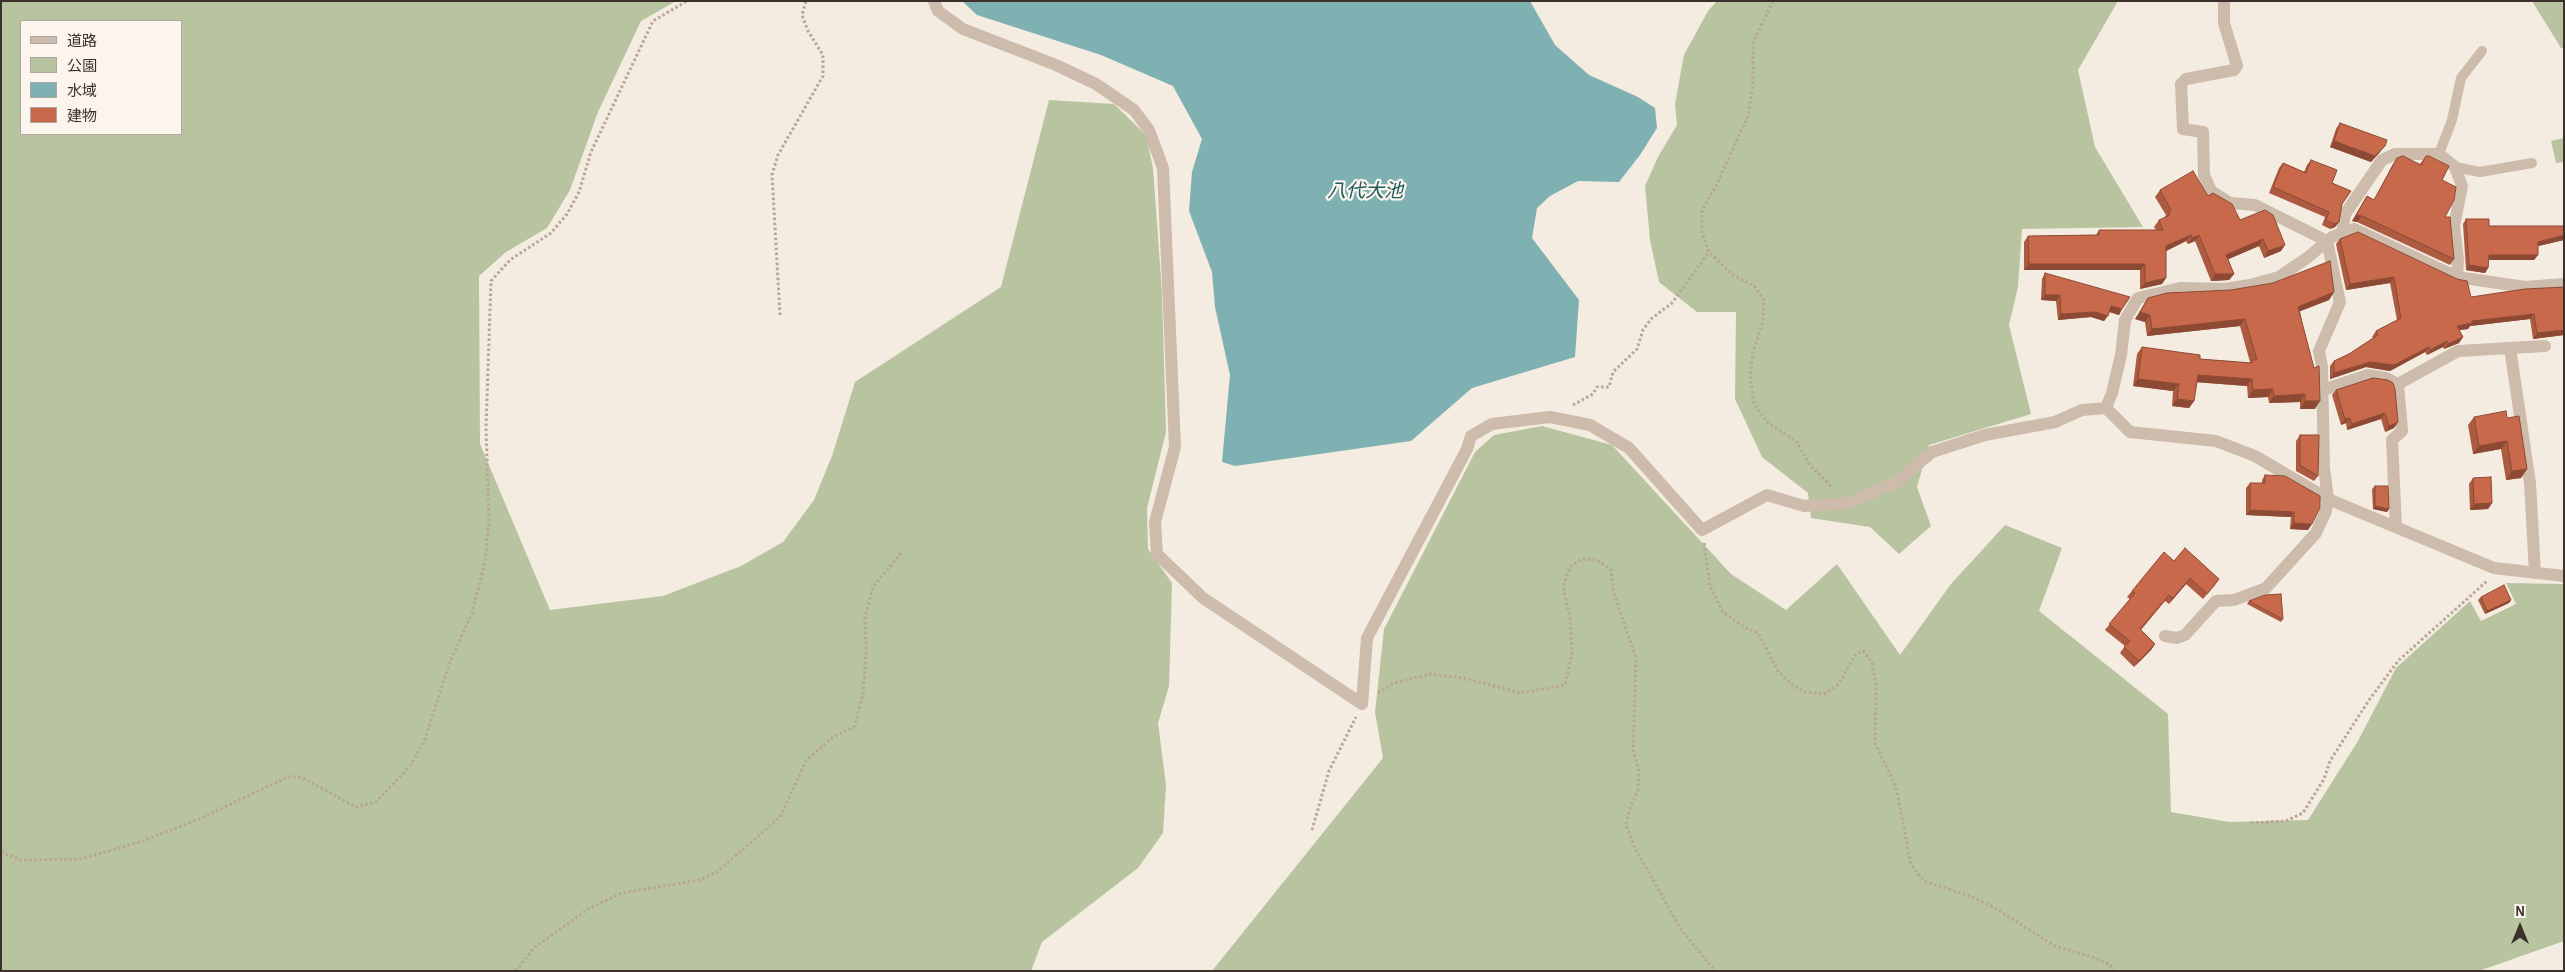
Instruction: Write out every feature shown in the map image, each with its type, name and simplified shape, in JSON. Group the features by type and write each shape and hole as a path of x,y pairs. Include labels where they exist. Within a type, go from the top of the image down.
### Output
{"street":[{"path":"934,1 938,11 962,28 1056,65 1096,84 1134,110 1149,130 1163,168 1175,448 1155,522 1157,554 1203,598 1362,704 1367,638 1467,449 1471,436 1492,424 1550,416 1590,425 1629,448 1702,530 1767,495 1804,506 1848,503 1897,482 1932,452 1985,435 2055,422 2082,410 2106,408 2130,432 2216,441 2255,456 2328,498 2494,568 2564,576"},
{"path":"2224,1 2224,23 2237,66 2234,70 2186,79 2181,84 2183,129 2203,132 2204,175 2210,191 2230,203 2256,205 2327,241"},
{"path":"2342,234 2345,214 2382,160 2395,154 2439,154 2454,167 2462,186 2454,226 2458,259 2457,276"},
{"path":"2106,408 2112,393 2121,355 2125,320 2138,298 2180,288 2225,289 2250,285 2279,277 2327,241 2354,229 2457,276 2525,287 2564,284"},
{"path":"2165,636 2177,638 2185,635 2216,601 2234,600 2266,588 2316,533 2326,511 2328,498 2324,468 2323,390 2320,351 2340,302 2327,241"},
{"path":"2398,384 2458,351 2545,346"},
{"path":"2510,348 2530,483 2536,573"},
{"path":"2323,390 2368,374 2386,378 2398,384"},
{"path":"2396,527 2392,440 2402,430 2398,384"}],"lane":[{"path":"2439,154 2452,120 2461,78 2482,51"},
{"path":"2454,167 2480,172 2532,163"}],"path":[{"path":"1,852 21,860 80,859 143,841 191,822 288,777 301,777 356,806 369,804 376,802 410,766 424,742 450,662 472,613 485,562 489,520 486,428 491,281 510,260 551,233 567,214 579,192 591,152 653,21 687,1"},
{"path":"780,315 772,175 778,155 823,76 823,55 808,31 802,15 806,1"},
{"path":"1773,1 1753,43 1753,83 1748,116 1715,188 1702,210 1702,232 1710,252 1733,275 1754,286 1764,300 1763,322 1753,352 1750,376 1754,404 1768,423 1796,441 1810,465 1848,503"},
{"path":"1557,418 1572,405 1593,394 1597,387 1609,387 1613,372 1637,349 1643,330 1651,319 1672,303 1710,252"},
{"path":"1702,530 1710,586 1723,612 1746,628 1758,633 1778,671 1792,685 1806,692 1824,694 1839,684 1855,655 1862,651 1872,663 1876,686 1875,743 1896,787 1911,865 1924,881 1967,895 1990,905 2055,946 2093,957 2109,964 2114,971"},
{"path":"516,971 534,948 588,909 622,893 699,880 717,872 780,817 806,761 830,739 854,727 863,694 866,651 865,618 869,602 874,587 903,551"},
{"path":"1312,830 1329,771 1362,704 1394,683 1430,674 1464,678 1520,693 1565,685 1572,653 1570,618 1563,587 1570,567 1581,559 1597,560 1611,570 1614,593 1636,658 1633,751 1639,770 1638,790 1630,808 1626,825 1639,855 1680,928 1716,971"},
{"path":"2251,823 2286,820 2303,813 2324,779 2330,761 2369,700 2398,661 2501,568"}],"green space":[{"path":"1,1 676,1 641,21 598,112 570,190 547,228 506,252 479,276 480,444 550,610 663,596 741,566 783,542 814,500 832,456 855,382 1001,287 1049,100 1114,104 1146,135 1153,168 1162,293 1166,432 1147,508 1148,549 1172,583 1169,686 1158,723 1166,785 1163,833 1138,868 1042,942 1031,971 1,971"},
{"path":"1717,1 2118,1 2078,70 2095,147 2143,227 2022,229 2018,287 2009,325 2031,414 1929,445 1917,487 1931,526 1899,554 1870,527 1811,518 1808,493 1762,457 1735,399 1736,312 1697,312 1659,282 1650,240 1645,186 1658,157 1677,125 1675,104 1684,55 1708,11"},
{"path":"2532,1 2564,1 2564,48 2561,48"},
{"path":"2564,138 2564,162 2556,163 2551,141"},
{"path":"1542,426 1612,445 1731,574 1786,610 1837,564 1900,655 1951,584 2005,525 2062,548 2039,611 2168,714 2171,812 2229,822 2308,820 2358,741 2396,668 2470,601 2481,621 2516,604 2506,583 2564,584 2564,941 2479,971 1212,971 1383,758 1375,712 1384,629 1475,452 1494,435"}],"water":[{"name":"八代大池","path":"962,1 1530,1 1555,45 1589,75 1638,97 1655,108 1657,128 1640,155 1619,182 1578,181 1550,196 1537,208 1532,238 1579,300 1575,357 1472,388 1411,441 1235,466 1222,462 1230,375 1215,307 1212,272 1189,211 1192,172 1202,139 1173,86 1101,55 977,15"}],"building":[{"path":"2340,123 2387,140 2385,146 2375,156 2334,141"},
{"path":"2403,156 2421,165 2426,156 2429,156 2449,166 2442,180 2456,187 2454,200 2445,217 2450,217 2454,259 2362,216 2356,215 2367,196 2374,200 2397,158"},
{"path":"2311,160 2337,170 2332,183 2351,191 2342,204 2339,222 2334,224 2326,220 2329,212 2273,187 2283,163 2306,173"},
{"path":"2193,171 2208,196 2213,193 2232,204 2240,220 2265,210 2273,215 2285,245 2268,251 2263,239 2226,255 2234,274 2215,274 2199,235 2192,238 2191,235 2166,246 2166,278 2145,283 2145,264 2029,264 2028,236 2099,235 2099,230 2163,230 2159,220 2170,215 2168,212 2171,210 2160,190"},
{"path":"2466,219 2489,219 2489,226 2564,226 2564,235 2538,242 2538,255 2489,255 2488,268 2469,265"},
{"path":"2358,232 2457,279 2467,281 2471,297 2525,289 2564,287 2564,330 2537,333 2534,314 2472,321 2472,323 2457,326 2463,337 2448,344 2447,341 2430,350 2429,347 2394,365 2370,362 2334,373 2334,361 2349,354 2378,335 2376,331 2401,318 2394,277 2350,284 2340,239"},
{"path":"2330,261 2334,292 2298,307 2314,368 2319,366 2320,401 2305,401 2305,394 2274,396 2273,389 2253,390 2252,379 2198,375 2194,401 2177,399 2179,384 2138,379 2142,347 2200,355 2200,359 2252,363 2251,360 2257,360 2245,319 2152,329 2150,315 2140,312 2148,298 2167,293 2231,290 2273,283"},
{"path":"2045,273 2130,297 2122,309 2111,306 2108,316 2095,312 2061,314 2060,295 2045,295"},
{"path":"2373,378 2388,380 2393,383 2398,422 2389,426 2385,413 2352,424 2350,418 2345,419 2336,390"},
{"path":"2506,411 2507,418 2519,416 2527,469 2512,471 2507,441 2479,446 2474,417"},
{"path":"2300,435 2319,435 2318,476 2300,465"},
{"path":"2265,475 2285,476 2320,496 2320,508 2312,524 2294,523 2294,512 2250,510 2250,483 2265,483"},
{"path":"2491,477 2492,503 2474,504 2473,478"},
{"path":"2375,486 2388,486 2389,509 2375,506"},
{"path":"2185,548 2219,579 2207,594 2190,578 2173,598 2169,595 2140,629 2155,644 2139,661 2124,647 2130,641 2109,624 2135,593 2132,591 2164,552 2174,561"},
{"path":"2504,585 2511,600 2487,611 2481,597"},
{"path":"2281,594 2283,619 2249,601 2265,595"}]}
